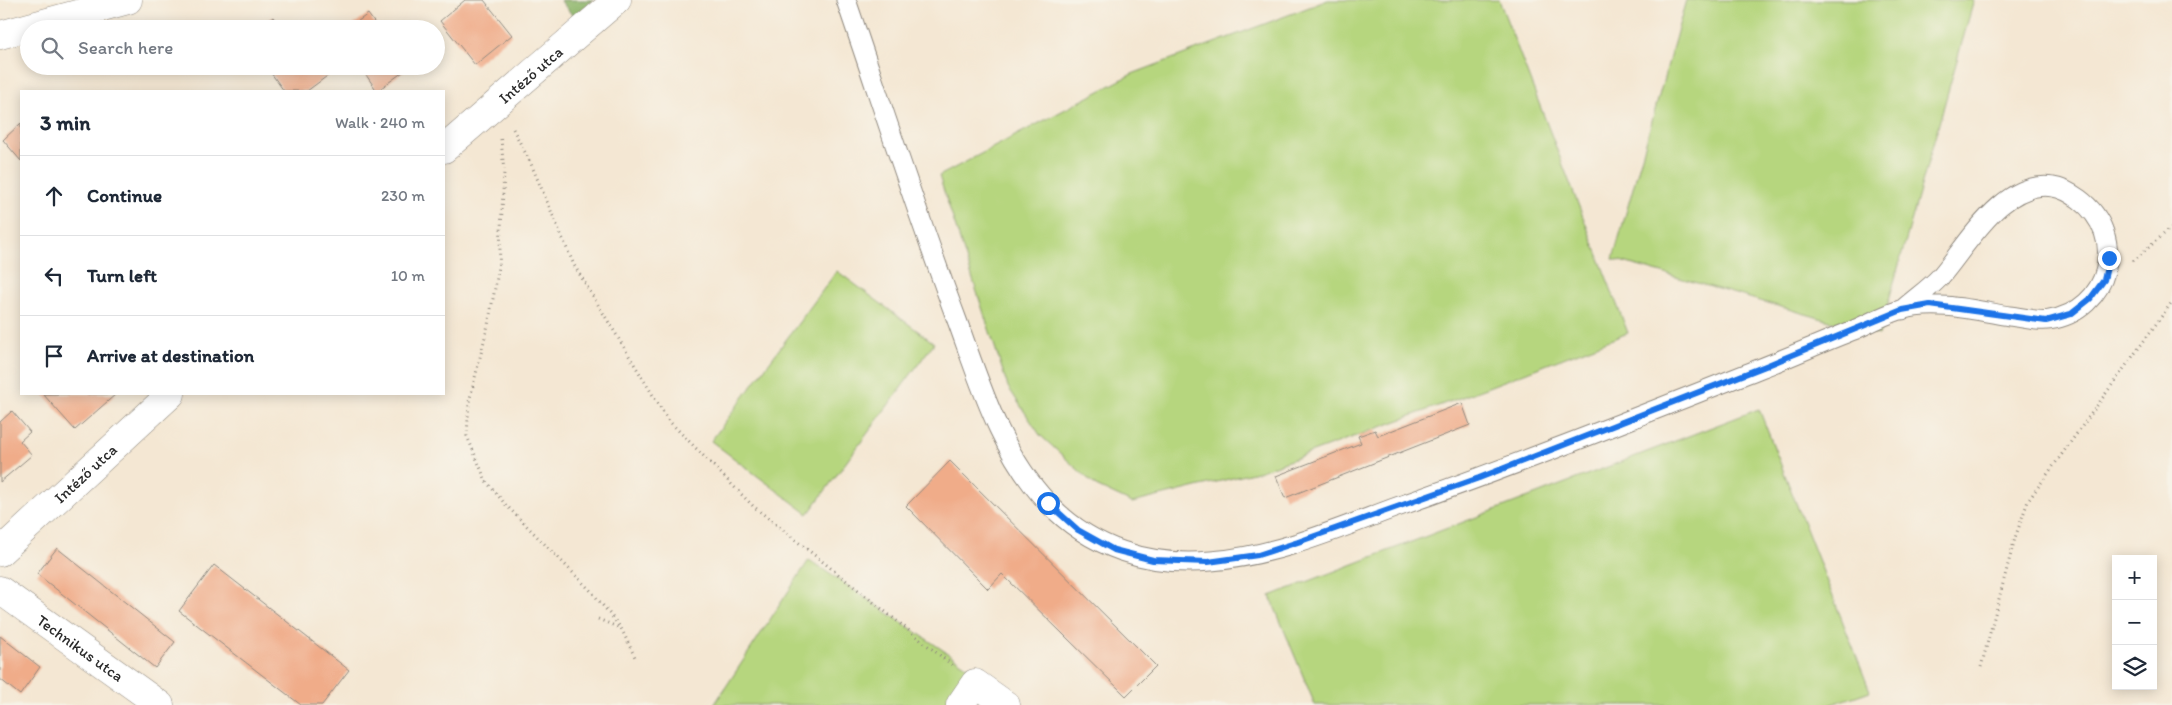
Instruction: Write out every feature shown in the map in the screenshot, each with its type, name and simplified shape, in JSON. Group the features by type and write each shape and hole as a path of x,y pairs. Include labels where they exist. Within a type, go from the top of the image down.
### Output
{"street":[{"path":"55,20 128,0"},
{"name":"Intéző utca","path":"445,148 617,0"},
{"path":"0,35 20,30"},
{"name":"Intéző utca","path":"0,552 170,395"},
{"name":"Technikus utca","path":"0,590 160,705"},
{"path":"960,705 975,682 1006,705"}],"lane":[{"path":"846,0 939,273 992,415 1022,471 1048,503 1078,530 1114,550 1153,560 1208,562 1258,555 1479,478 1768,365 1902,310 1930,305 2046,321 2071,314 2090,299 2104,280 2109,258 2105,232 2092,211 2076,196 2056,187 2038,187 2017,194 1998,207 1936,281 1902,310"}],"path":[{"path":"499,102 504,172 499,267 470,402 467,436 486,481 505,504 592,592 621,628 635,657"},
{"path":"499,102 531,164 574,265 668,420 753,506 975,682"},
{"path":"1981,667 2015,538 2028,501 2172,302"},
{"path":"598,619 621,628"}],"green space":[{"path":"560,0 594,0 573,16"},
{"path":"1328,0 1499,0 1628,333 1465,396 1261,471 1132,503 1096,486 1040,435 1008,387 939,176 1132,74"},
{"path":"1686,0 1974,0 1879,335 1613,259"},
{"path":"837,271 934,343 808,514 711,441"},
{"path":"1759,409 1870,691 1830,705 1315,705 1270,596"},
{"path":"809,560 977,673 954,705 714,705"}],"building":[{"path":"465,0 484,0 512,35 475,65 445,27 445,20 441,20"},
{"path":"368,14 372,20 360,20"},
{"path":"272,75 329,75 308,90 283,90"},
{"path":"366,75 399,75 378,90 376,90"},
{"path":"20,124 20,160 3,140"},
{"path":"44,395 115,395 75,430"},
{"path":"1462,403 1470,425 1285,498 1276,476 1361,443 1358,436 1375,430 1378,436"},
{"path":"12,411 30,432 20,441 32,455 0,482 0,422"},
{"path":"950,461 1156,666 1126,696 1002,574 988,589 906,506"},
{"path":"57,548 175,642 155,668 37,574"},
{"path":"214,565 349,670 322,705 301,705 179,611"},
{"path":"0,636 40,667 20,695 0,679"}],"route":[{"path":"1048,503 1078,530 1114,550 1153,560 1208,562 1258,555 1479,478 1768,365 1902,310 1930,305 2046,321 2071,314 2090,299 2104,280 2109,258"}]}
